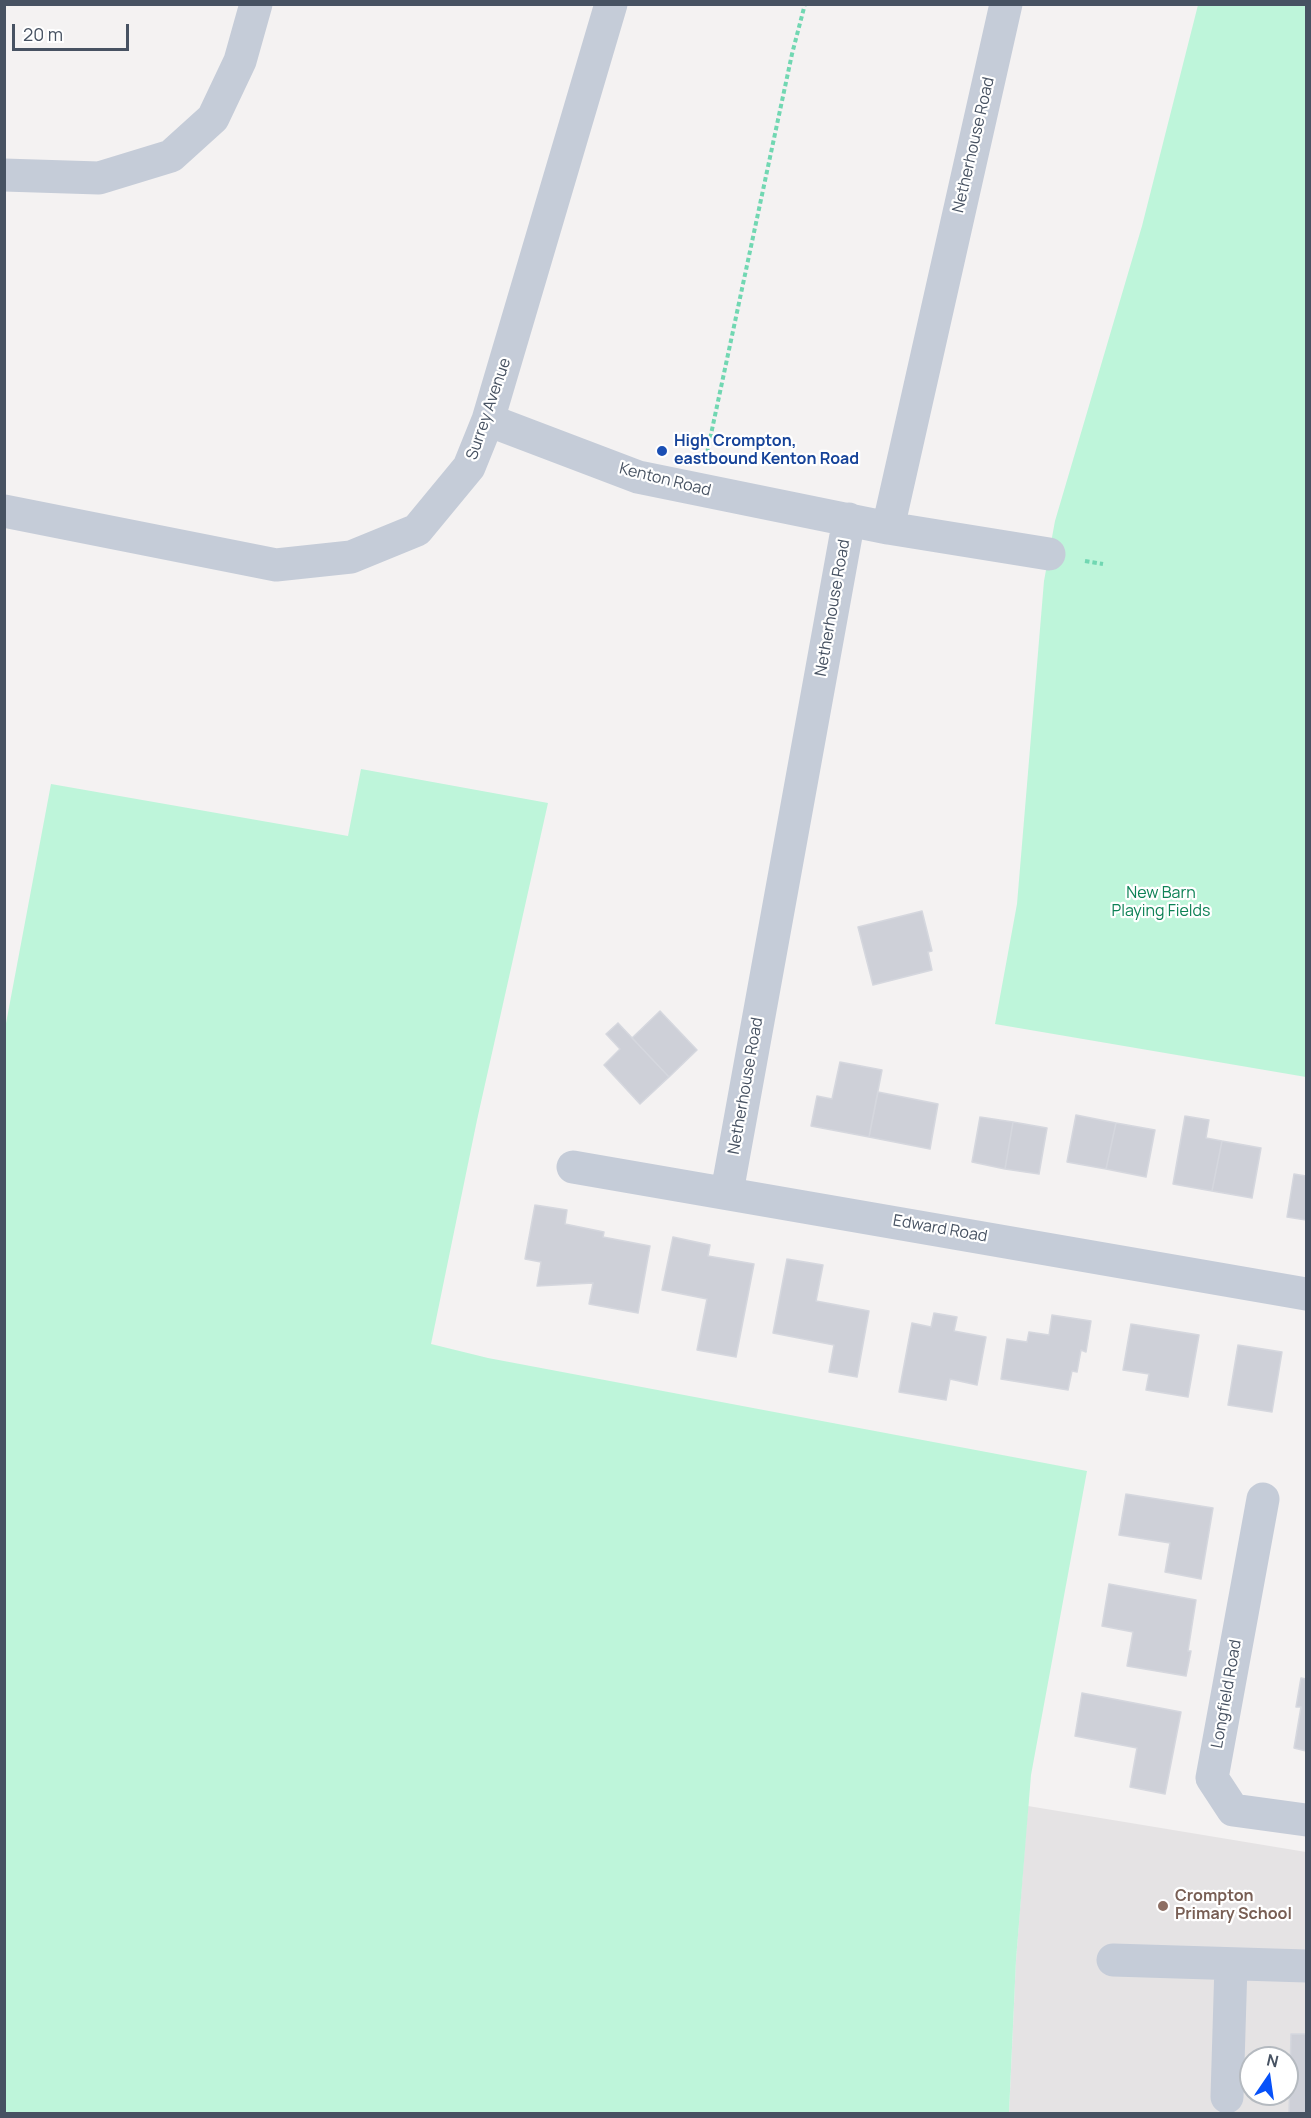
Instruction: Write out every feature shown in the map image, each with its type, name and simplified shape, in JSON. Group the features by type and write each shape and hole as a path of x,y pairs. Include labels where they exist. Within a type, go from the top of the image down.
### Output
{"street":[{"path":"6,183 99,178 171,156 213,118 240,61 256,4"},
{"name":"Surrey Avenue","path":"4,511 276,565 351,556 417,530 469,467 488,420 611,4"},
{"name":"Netherhouse Road","path":"727,1192 849,519 888,528 1006,4"},
{"name":"Kenton Road","path":"488,420 638,477 849,519"},
{"path":"888,528 1049,554"},
{"name":"Edward Road","path":"573,1167 1306,1294"},
{"name":"Longfield Road","path":"1263,1498 1212,1778 1233,1810 1306,1820"},
{"path":"1113,1960 1306,1966"},
{"path":"1227,2097 1231,1964"}],"path":[{"path":"699,489 805,4"}],"shaded area":[{"name":"Crompton Primary School","path":"1028,1806 1306,1852 1306,2113 1009,2114 1016,1960"}],"green space":[{"name":"New Barn Playing Fields","path":"1198,5 1306,5 1306,1077 995,1024 1017,904 1044,581 1055,521 1142,226"},
{"path":"361,769 548,803 477,1120 431,1344 488,1358 1087,1471 1031,1775 1016,1960 1009,2113 5,2113 4,1034 51,784 348,836"}],"building":[{"path":"922,911 932,951 928,952 932,970 873,985 858,927"},
{"path":"660,1011 697,1050 669,1077 632,1038"},
{"path":"618,1023 669,1077 640,1104 604,1065 620,1049 606,1034"},
{"path":"840,1062 882,1070 869,1137 811,1126 817,1096 832,1099"},
{"path":"878,1092 938,1104 930,1149 869,1137"},
{"path":"1076,1115 1116,1123 1106,1169 1067,1162"},
{"path":"1185,1116 1209,1120 1206,1138 1222,1141 1212,1191 1173,1184"},
{"path":"980,1117 1013,1122 1005,1169 972,1162"},
{"path":"1013,1122 1047,1128 1039,1174 1005,1169"},
{"path":"1116,1123 1155,1130 1146,1177 1106,1169"},
{"path":"1222,1141 1261,1148 1252,1198 1212,1191"},
{"path":"1294,1174 1306,1176 1306,1220 1287,1217"},
{"path":"535,1205 567,1210 565,1224 604,1232 603,1237 650,1246 638,1313 589,1304 593,1283 537,1286 541,1262 525,1259"},
{"path":"673,1237 710,1245 708,1256 754,1264 736,1357 697,1350 707,1299 662,1290"},
{"path":"787,1259 823,1265 816,1301 869,1311 857,1377 829,1372 834,1345 773,1333"},
{"path":"934,1313 957,1317 954,1331 986,1337 977,1385 950,1379 946,1400 899,1392 912,1323 931,1327"},
{"path":"1052,1315 1091,1321 1086,1352 1081,1350 1077,1372 1072,1371 1068,1390 1001,1379 1007,1339 1027,1342 1029,1332 1049,1335"},
{"path":"1131,1324 1199,1335 1188,1397 1146,1390 1149,1374 1123,1370"},
{"path":"1238,1345 1282,1352 1272,1412 1228,1405"},
{"path":"1126,1494 1213,1508 1201,1579 1165,1572 1170,1543 1119,1535"},
{"path":"1109,1584 1196,1600 1186,1676 1127,1666 1133,1632 1102,1626"},
{"path":"1301,1678 1306,1679 1306,1751 1294,1748 1301,1707 1296,1707"},
{"path":"1082,1693 1181,1712 1165,1794 1130,1787 1137,1748 1075,1736"},
{"path":"1291,2034 1306,2034 1306,2114 1289,2114 1289,2106 1299,2106 1299,2046 1291,2046"}],"place":[{"name":"High Crompton, eastbound Kenton Road","path":"662,451"},
{"name":"Crompton Primary School","path":"1163,1906"}]}
